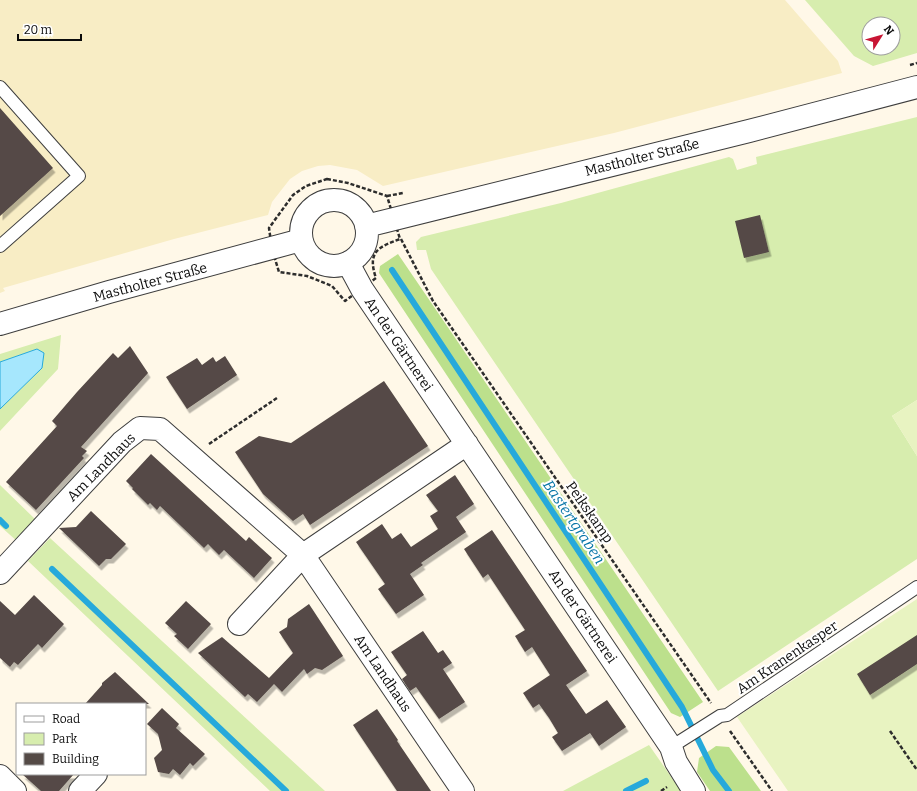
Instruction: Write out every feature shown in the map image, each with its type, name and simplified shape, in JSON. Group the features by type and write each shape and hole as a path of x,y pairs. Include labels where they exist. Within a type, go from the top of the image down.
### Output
{"street":[{"name":"Mastholter Straße","path":"366,226 393,218 749,131 917,87"},
{"path":"326,200 347,202 356,208 362,216 366,226 367,237 363,248 357,257 348,263 338,266 319,263 305,249 301,240 300,230 308,211 316,204 326,200"},
{"name":"Mastholter Straße","path":"0,324 109,292 301,240"},
{"name":"An der Gärtnerei","path":"348,263 362,289 467,444 678,743 676,762 694,791"},
{"name":"Am Landhaus","path":"0,573 122,442 140,428 160,429 303,556 463,791"},
{"path":"239,624 303,556 467,444"},
{"path":"80,791 95,775"},
{"path":"0,776 15,791"}],"lane":[{"path":"0,87 79,176 2,240"},
{"name":"Am Kranenkasper","path":"678,743 720,716 727,715 917,587"}],"path":[{"name":"Peikskamp","path":"272,249 269,228 293,195 306,186 327,179 348,183 387,196 400,239 433,301 772,791"},
{"path":"272,249 279,272 306,276 332,286 344,301 376,278 372,267 375,255 380,246 400,239"},
{"path":"192,456 277,398"},
{"path":"890,731 917,770"}],"shaded area":[{"path":"0,0 785,0 838,61 842,73 614,133 383,186 357,170 330,165 318,166 302,171 290,179 272,202 268,215 174,239 3,288 5,291 0,293"}],"green space":[{"path":"805,0 917,0 917,53 873,66 854,56"},
{"path":"917,117 917,400 892,416 917,456 917,559 718,691 431,269 426,250 417,250 416,242 421,237 561,203 729,157 733,159 737,170 757,164 756,157"},
{"path":"398,254 703,702 680,717 671,713 379,273 380,266"},
{"path":"61,335 58,369 0,431 0,409 42,368 37,349 0,362 0,354"},
{"path":"917,400 917,456 892,416"},
{"path":"0,485 37,521 18,542 0,526"},
{"path":"50,538 325,791 270,791 28,561"},
{"path":"917,599 917,791 788,791 737,717"},
{"path":"649,745 681,791 563,791"},
{"path":"716,746 729,747 761,791 710,791 697,772 699,758"}],"water":[{"path":"37,349 44,353 42,368 0,409 0,362"}],"building":[{"path":"0,108 53,168 0,216"},
{"path":"760,215 769,252 744,258 735,221"},
{"path":"130,346 148,373 81,447 87,451 82,456 84,458 36,510 6,482 57,426 52,421 77,392 113,353 118,358"},
{"path":"225,356 237,375 187,409 166,377 197,358 202,365 213,357 216,362"},
{"path":"384,381 428,446 310,525 303,514 293,521 263,494 235,452 259,436 291,443"},
{"path":"151,454 246,541 249,537 272,558 254,578 224,550 219,555 208,544 204,548 160,506 157,510 150,503 148,505 132,489 133,488 126,481"},
{"path":"455,475 474,504 456,517 466,532 421,563 423,565 410,574 424,595 396,614 378,589 385,584 356,542 382,524 392,539 401,533 411,547 438,529 430,516 438,511 426,495"},
{"path":"91,511 126,544 111,559 106,559 99,566 59,528 76,527"},
{"path":"492,530 587,671 566,685 586,714 607,700 626,727 599,746 590,733 562,751 552,737 558,733 549,718 539,704 533,708 523,693 550,675 532,647 525,652 515,636 525,630 488,574 483,578 464,549"},
{"path":"34,595 64,624 42,648 38,644 18,665 14,662 10,667 0,658 0,601 15,615"},
{"path":"186,601 211,624 188,649 174,636 177,634 165,623"},
{"path":"309,604 343,656 322,670 315,668 307,674 304,669 282,692 274,684 257,702 248,694 245,697 198,653 222,637 269,678 293,653 279,632 287,627 288,619"},
{"path":"423,631 438,653 443,650 452,663 443,669 465,702 439,719 416,687 410,691 402,679 407,675 391,652"},
{"path":"917,635 917,664 870,695 857,674"},
{"path":"115,672 149,704 86,703 102,685 102,683"},
{"path":"162,708 179,724 176,728 205,754 193,766 190,763 180,775 173,769 169,774 158,772 154,758 162,750 158,734 147,724"},
{"path":"377,709 431,791 397,791 353,725"},
{"path":"23,775 73,775 59,791 41,791"}],"waterway":[{"name":"Bastertgraben","path":"392,270 682,707 713,770 729,791"},
{"path":"0,520 6,526"},
{"path":"52,569 286,791"},
{"path":"626,791 646,781"}]}
